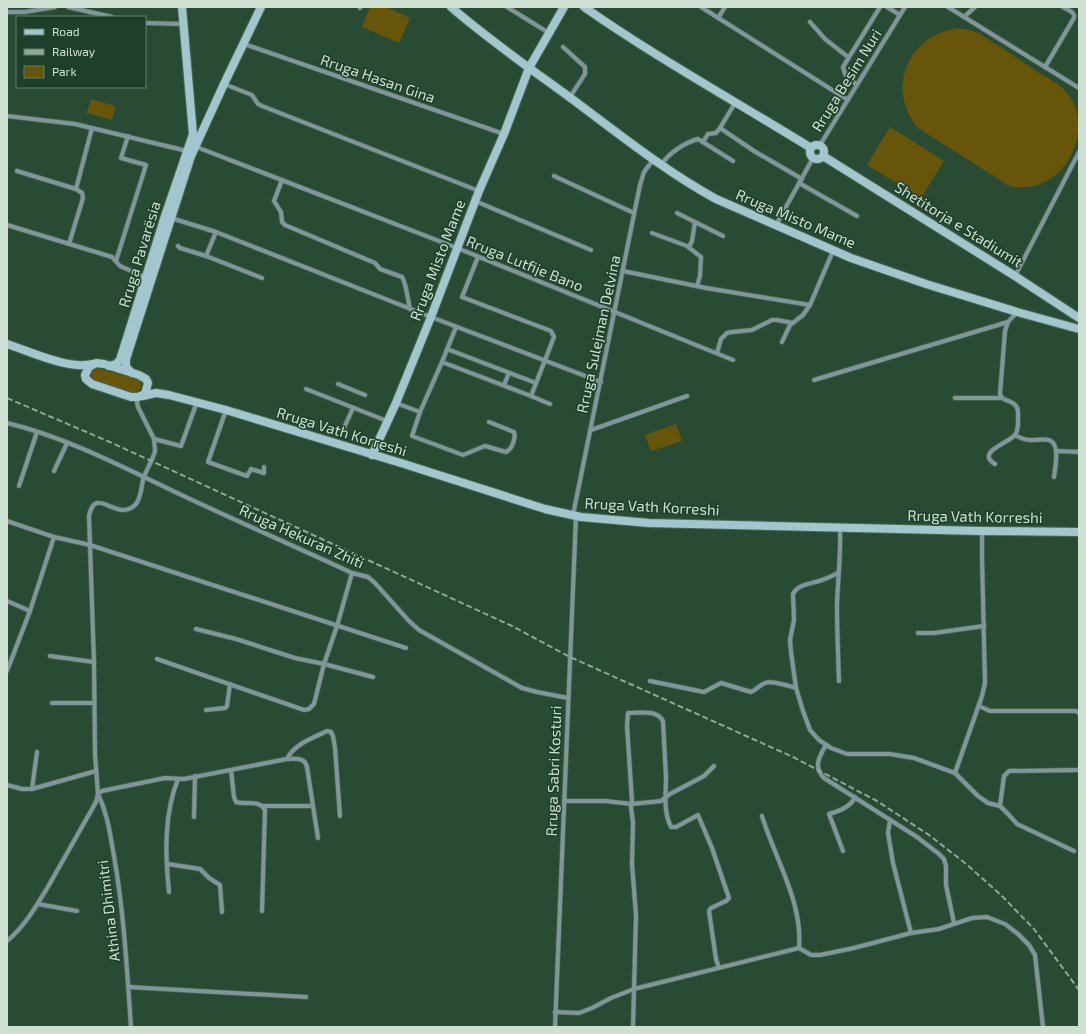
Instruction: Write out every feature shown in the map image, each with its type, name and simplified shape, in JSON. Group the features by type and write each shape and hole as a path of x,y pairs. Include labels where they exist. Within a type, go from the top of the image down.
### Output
{"main road":[{"path":"182,7 194,128 191,148"},
{"path":"191,148 203,128 261,7"},
{"name":"Rruga Misto Mame","path":"451,7 529,71 570,98 661,166 716,199 833,251 926,284 1079,330"},
{"name":"Rruga Misto Mame","path":"372,455 431,318 475,201 529,71 564,7"},
{"name":"Rruga Misto Mame","path":"529,71 568,7"},
{"path":"584,7 615,29 811,148"},
{"path":"194,128 198,132 203,128"},
{"path":"816,145 820,145 824,150 823,156 819,159 813,158 809,154 811,148 816,145"},
{"name":"Rruga Pavarësia","path":"132,373 126,367 126,359 171,218 191,148"},
{"name":"Rruga Pavarësia","path":"109,366 116,364 120,360 145,277 191,148"},
{"name":"Shetitorja e Stadiumit","path":"823,156 1015,276 1079,318"},
{"path":"7,344 62,362 79,365 93,364"},
{"path":"62,362 75,369 86,379"},
{"name":"Rruga Vath Korreshi","path":"93,364 98,363 141,376 155,388 169,395"},
{"path":"86,379 85,375 93,364"},
{"name":"Rruga Vath Korreshi","path":"86,379 90,384 119,394 140,396 156,393 226,410 575,516 605,520 649,522 982,531 1079,532"},
{"path":"140,396 147,388 148,383 146,380"}],"street":[{"path":"7,12 26,12 54,7"},
{"path":"68,7 108,16"},
{"path":"507,7 549,33"},
{"path":"701,7 848,100"},
{"path":"718,18 726,7"},
{"path":"857,85 845,74 843,67 880,7"},
{"path":"888,7 900,15"},
{"name":"Rruga Besim Nuri","path":"820,145 905,7"},
{"path":"948,7 1079,88"},
{"path":"964,17 974,7"},
{"path":"1045,67 1074,18 1072,12 1063,7"},
{"path":"810,22 825,39 848,57"},
{"path":"146,23 184,24"},
{"name":"Rruga Hasan Gina","path":"244,44 504,134"},
{"path":"563,47 585,67 585,74 570,98"},
{"path":"224,84 252,95 258,104 262,106 479,191"},
{"path":"703,142 708,134 716,133 735,103"},
{"name":"Rruga Lutfije Bano","path":"7,116 62,122 191,148 282,180 478,256 733,360"},
{"path":"76,189 92,128"},
{"path":"720,128 800,181 858,216"},
{"path":"116,261 146,165 121,158 128,136"},
{"path":"661,166 668,157 687,143 698,139 733,161"},
{"path":"1015,276 1079,152"},
{"path":"776,225 813,158"},
{"name":"Rruga Sulejman Delvina","path":"575,516 634,213 644,172 653,160"},
{"path":"17,171 76,189 82,193 83,198 69,244"},
{"path":"554,176 634,213"},
{"path":"282,180 274,201 282,212 282,222 285,225 375,263 380,269 402,277 405,284 410,309"},
{"path":"475,201 591,250"},
{"path":"677,213 724,236"},
{"path":"171,218 216,232 431,318 601,382"},
{"path":"689,247 692,241 695,222"},
{"path":"7,225 112,257 120,266 145,277"},
{"path":"206,256 216,232"},
{"path":"652,233 689,247 701,257 700,276 697,286"},
{"path":"178,246 262,278"},
{"path":"782,342 793,323 803,315 810,305 833,251"},
{"path":"478,256 462,297 551,331 554,337 531,396"},
{"path":"623,271 697,286 810,305"},
{"path":"1002,398 1000,394 1004,342 1008,322 1017,312"},
{"path":"717,353 721,339 727,333 752,330 772,320 793,323"},
{"path":"814,380 1008,322"},
{"path":"456,327 420,412 412,436 463,455 485,446 506,452 511,448 515,436 514,432 490,422"},
{"path":"447,349 536,383"},
{"path":"442,362 550,404"},
{"path":"504,385 509,373"},
{"path":"338,384 365,395"},
{"path":"306,389 387,421"},
{"path":"7,941 16,934 38,904 96,802 98,792 96,782 90,516 91,507 95,503 100,503 122,510 131,508 136,504 140,495 144,477 154,452 154,439 138,406 140,396"},
{"path":"591,430 687,396"},
{"path":"955,398 1002,398 1016,405 1018,409 1018,429 1011,440 993,449 990,453 989,458 991,462 995,464"},
{"path":"154,439 181,446 197,402"},
{"path":"396,402 420,412"},
{"path":"343,430 353,408"},
{"path":"226,410 208,462 248,476 251,469 264,473 264,467"},
{"name":"Rruga Hekuran Zhiti","path":"7,423 37,432 102,456 144,477 352,573 368,578 375,583 419,630 522,688 568,698"},
{"path":"19,486 37,432"},
{"path":"1015,435 1022,439 1028,440 1048,439 1055,444 1056,451 1054,477"},
{"path":"54,471 67,443"},
{"path":"1056,451 1079,452"},
{"name":"Rruga Sabri Kosturi","path":"555,1027 575,516"},
{"path":"7,521 54,538 90,545 207,582 406,648"},
{"path":"839,680 837,605 840,527"},
{"path":"955,773 979,706 985,683 982,531"},
{"path":"7,671 30,611 54,538"},
{"path":"157,659 304,710 309,710 314,704 324,664 337,626 352,573"},
{"path":"838,573 801,586 793,594 794,620 790,640 790,652 796,688 810,730 826,746 847,754 890,754 914,758 955,773 978,796 988,803 1000,806 1017,824 1074,851"},
{"path":"7,601 30,611"},
{"path":"918,633 934,633 984,626"},
{"path":"196,629 236,639 295,658 324,664 373,678"},
{"path":"50,656 94,662"},
{"path":"650,681 704,692 721,683 752,692 765,683 772,682 796,688"},
{"path":"206,710 225,708 228,706 230,684"},
{"path":"52,704 94,703"},
{"path":"979,706 990,711 1076,711 1079,713"},
{"path":"633,1027 636,915 632,864 632,804 628,713 654,713 658,714 663,721 666,779 665,799 671,826 676,827 698,815 712,848 728,898 726,901 711,908 710,911 716,959 719,968"},
{"path":"287,759 290,752 295,747 327,731 331,732 335,748 340,816"},
{"path":"826,746 819,756 818,772 824,778 918,837 940,854 944,859 946,866 946,885 954,923"},
{"path":"32,790 37,752"},
{"path":"98,792 165,778 178,779 287,759 304,760 306,763 318,838"},
{"path":"564,801 605,801 632,804 661,801 670,794 704,776 714,766"},
{"path":"232,770 234,797 236,802 241,804 259,804 263,806 310,806"},
{"path":"1000,806 1004,776 1009,771 1079,770"},
{"path":"7,785 32,790 96,771"},
{"path":"194,818 195,776"},
{"path":"170,892 167,831 169,813 178,779"},
{"name":"Athina Dhimitri","path":"98,792 106,810 117,874 131,1027"},
{"path":"843,851 829,814 840,811 853,802 855,797"},
{"path":"262,911 266,814 263,806"},
{"path":"762,816 793,900 799,925 799,948"},
{"path":"890,820 888,833 892,847 893,863 911,933"},
{"path":"168,864 200,869 209,878 218,883 220,885 222,912"},
{"path":"38,904 77,911"},
{"path":"555,1012 579,1013 634,989 799,948 811,955 820,955 911,933 939,929 972,918 987,917 995,919 1014,930 1029,945 1035,955 1043,1027"},
{"path":"128,987 306,997"}],"green space":[{"path":"370,7 386,7 410,18 399,43 362,27"},
{"path":"958,28 970,30 980,34 1054,82 1067,93 1075,105 1079,125 1076,145 1067,163 1056,175 1044,183 1023,188 1009,186 918,128 908,113 903,97 903,81 907,66 915,52 926,41 941,33"},
{"path":"91,99 115,106 112,120 87,113"},
{"path":"890,127 944,161 921,198 867,165"},
{"path":"97,368 139,380 141,388 137,392 133,393 97,382 93,379 92,372"},
{"path":"676,424 682,441 651,451 645,435"}],"railway":[{"path":"7,398 112,443 512,626 570,657 793,757 877,801 929,835 965,863 1001,895 1034,929 1079,990"}]}
